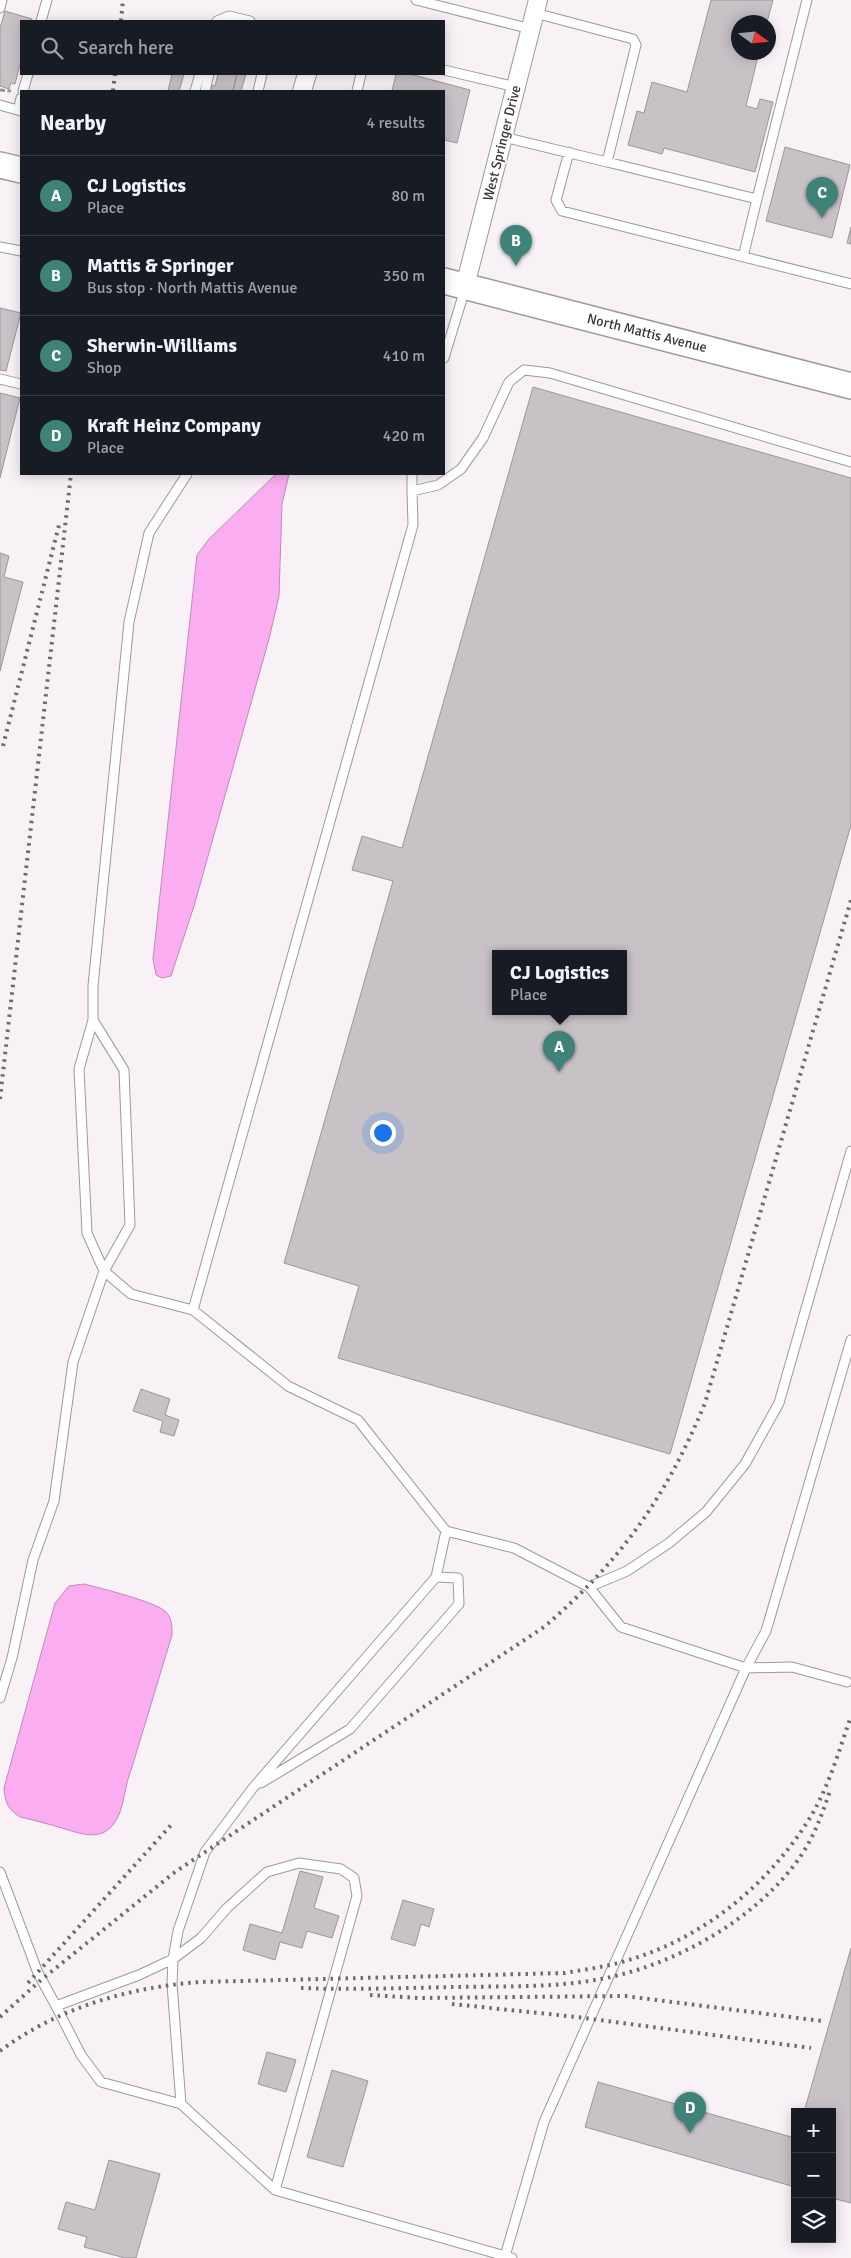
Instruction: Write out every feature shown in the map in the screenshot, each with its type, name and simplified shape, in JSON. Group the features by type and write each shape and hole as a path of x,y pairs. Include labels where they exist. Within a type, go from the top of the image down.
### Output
{"main road":[{"path":"0,165 20,170"},
{"name":"North Mattis Avenue","path":"455,283 851,386"}],"street":[{"name":"West Springer Drive","path":"455,283 503,137 535,14"},
{"path":"302,90 307,75"}],"lane":[{"path":"0,8 2,0"},
{"path":"41,20 47,0"},
{"path":"416,0 535,14 633,39 636,46 608,162"},
{"path":"743,256 807,0"},
{"path":"219,20 229,16 246,20"},
{"path":"445,70 516,87"},
{"path":"23,90 28,75"},
{"path":"195,90 200,75"},
{"path":"205,90 209,75"},
{"path":"258,90 261,75"},
{"path":"357,90 361,75"},
{"path":"0,105 20,110"},
{"path":"503,137 757,199"},
{"path":"569,152 556,200 562,211 851,284"},
{"path":"0,247 20,251"},
{"path":"445,351 455,283"},
{"path":"412,491 438,485 461,469 482,438 509,382 524,370 550,373 851,462"},
{"path":"0,379 20,384"},
{"path":"186,475 149,533 129,622 92,986 93,1020 79,1069 87,1233 104,1271 131,1294 194,1310 288,1386 358,1420 446,1531 514,1548 590,1587 621,1627 746,1668 792,1667 847,1682"},
{"path":"194,1310 413,525 412,475"},
{"path":"0,1698 12,1658 33,1560 54,1500 73,1362 104,1271 130,1225 124,1070 93,1020"},
{"path":"590,1587 627,1571 669,1543 706,1512 745,1464 779,1403 851,1151"},
{"path":"0,1872 38,1973 81,2055 102,2082 181,2104 275,2190 509,2257 544,2122 746,1668 766,1631 851,1340"},
{"path":"181,2104 172,1984 173,1959 178,1931 205,1852 252,1788 436,1578 446,1531"},
{"path":"252,1788 350,1729 459,1604 458,1578 436,1578"},
{"path":"56,2006 139,1975 173,1959 201,1938 227,1908 267,1872 299,1863 341,1869 354,1878 357,1896 275,2190"}],"path":[{"path":"0,90 10,92 12,86"}],"shaded area":[{"path":"275,475 289,475 282,504 279,596 269,639 194,906 171,976 162,978 156,975 153,959 197,555 209,539"},
{"path":"84,1584 128,1596 161,1608 169,1617 172,1629 172,1635 128,1778 120,1812 109,1829 96,1835 88,1835 20,1817 8,1805 4,1788 55,1603 69,1586"}],"building":[{"path":"711,0 773,0 769,15 731,15 731,60 757,60 746,106 757,109 760,99 773,102 755,172 664,148 662,154 628,145 637,111 644,113 652,82 687,92"},
{"path":"5,11 32,19 20,20 20,65 15,84 11,83 9,89 0,86 0,28"},
{"path":"172,75 184,75 179,90 168,90"},
{"path":"218,75 237,75 233,90 208,90 210,85 215,86"},
{"path":"237,75 246,75 241,90 233,90"},
{"path":"396,75 414,75 470,90 457,143 445,140 445,90 392,90"},
{"path":"785,147 850,165 832,238 766,221"},
{"path":"851,227 851,244 847,243"},
{"path":"0,308 20,313 20,317 6,371 0,370"},
{"path":"533,387 851,478 851,825 670,1454 338,1358 359,1286 284,1263 393,881 352,870 362,836 402,848"},
{"path":"0,393 20,398 0,478"},
{"path":"0,553 9,556 4,577 23,582 0,671"},
{"path":"141,1389 170,1399 165,1415 179,1420 174,1436 160,1432 163,1421 133,1411"},
{"path":"300,1871 323,1877 314,1908 339,1916 332,1938 307,1931 302,1948 280,1942 275,1960 243,1950 250,1924 282,1933"},
{"path":"403,1900 434,1909 429,1927 421,1924 415,1946 391,1939"},
{"path":"851,1948 851,2203 836,2199 836,2108 805,2108"},
{"path":"267,2052 296,2060 286,2092 258,2084"},
{"path":"332,2070 368,2081 343,2167 307,2157"},
{"path":"598,2082 791,2137 791,2186 585,2127"},
{"path":"109,2160 160,2174 136,2258 125,2258 84,2247 87,2237 58,2229 66,2202 95,2210"}],"railway":[{"path":"121,20 123,0"},
{"path":"113,90 115,75"},
{"path":"0,1099 71,475"},
{"path":"3,746 59,525"},
{"path":"0,2017 41,1980 175,1872 544,1627 597,1577 639,1525 674,1468 705,1403 851,900"},
{"path":"0,2051 45,2023 70,2012 95,2002 147,1989 200,1982 565,1973 608,1965 643,1955 671,1944 698,1929 747,1893 769,1872 788,1849 806,1824 820,1799 851,1716"},
{"path":"301,1988 378,1989 578,1983 624,1974 653,1964 683,1952 711,1937 738,1919 784,1878 807,1846 819,1822 831,1788"},
{"path":"28,1983 172,1824"},
{"path":"370,1995 419,1998 625,1996 822,2021"},
{"path":"452,2004 577,2017 811,2048"}],"place":[{"name":"Sherwin-Williams","path":"822,218"},
{"name":"Mattis & Springer","path":"516,266"},
{"name":"CJ Logistics","path":"559,1072"},
{"name":"Kraft Heinz Company","path":"690,2133"}]}
